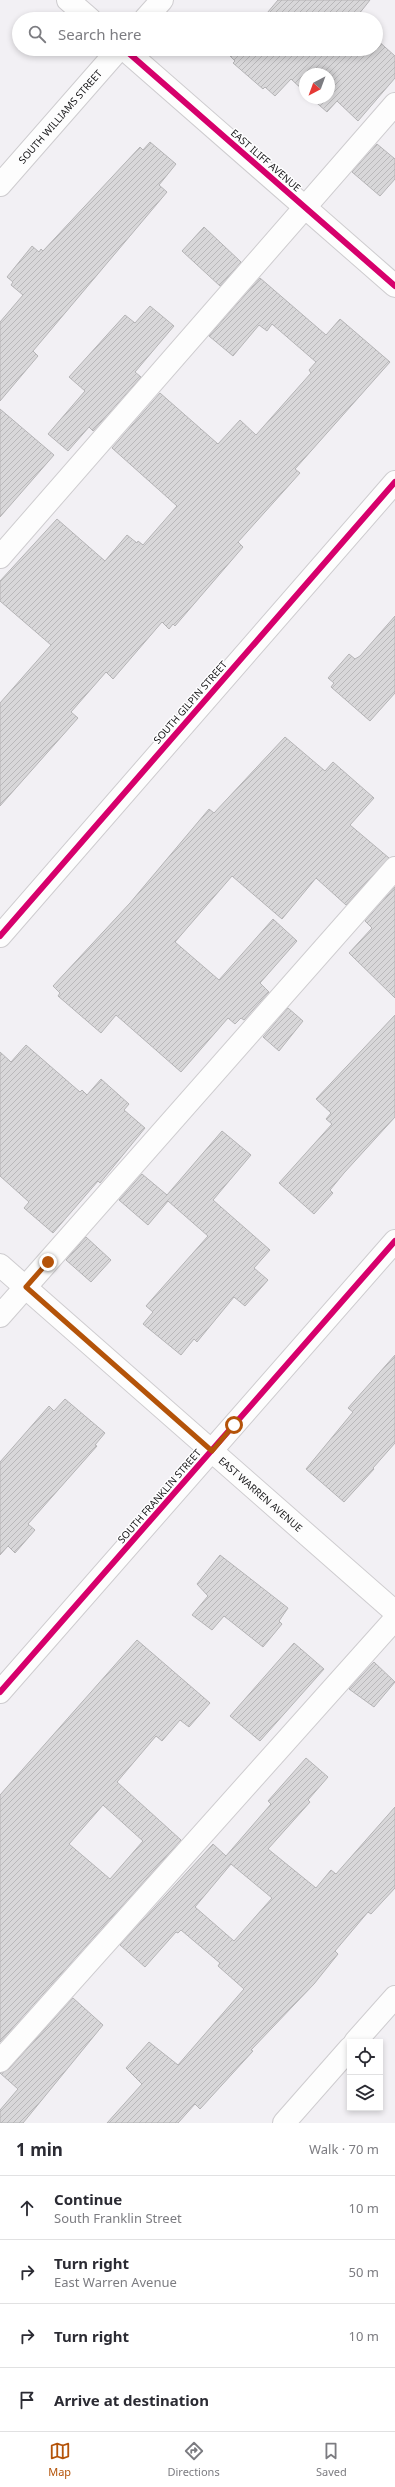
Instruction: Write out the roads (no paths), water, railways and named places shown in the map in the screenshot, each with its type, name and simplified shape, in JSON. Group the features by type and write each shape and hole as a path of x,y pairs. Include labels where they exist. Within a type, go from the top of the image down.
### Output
{"street":[{"path":"68,0 82,12"},
{"path":"151,12 162,0"},
{"name":"SOUTH WILLIAMS STREET","path":"0,184 114,56"},
{"name":"EAST ILIFF AVENUE","path":"132,56 395,286"},
{"path":"0,557 304,206 395,104"},
{"name":"SOUTH GILPIN STREET","path":"0,936 395,482"},
{"path":"0,1316 395,868"},
{"name":"SOUTH FRANKLIN STREET","path":"0,1692 395,1241"},
{"name":"EAST WARREN AVENUE","path":"0,1265 395,1612"},
{"path":"0,2061 395,1619"},
{"path":"358,2039 395,1997"},
{"path":"284,2123 347,2051"}]}
